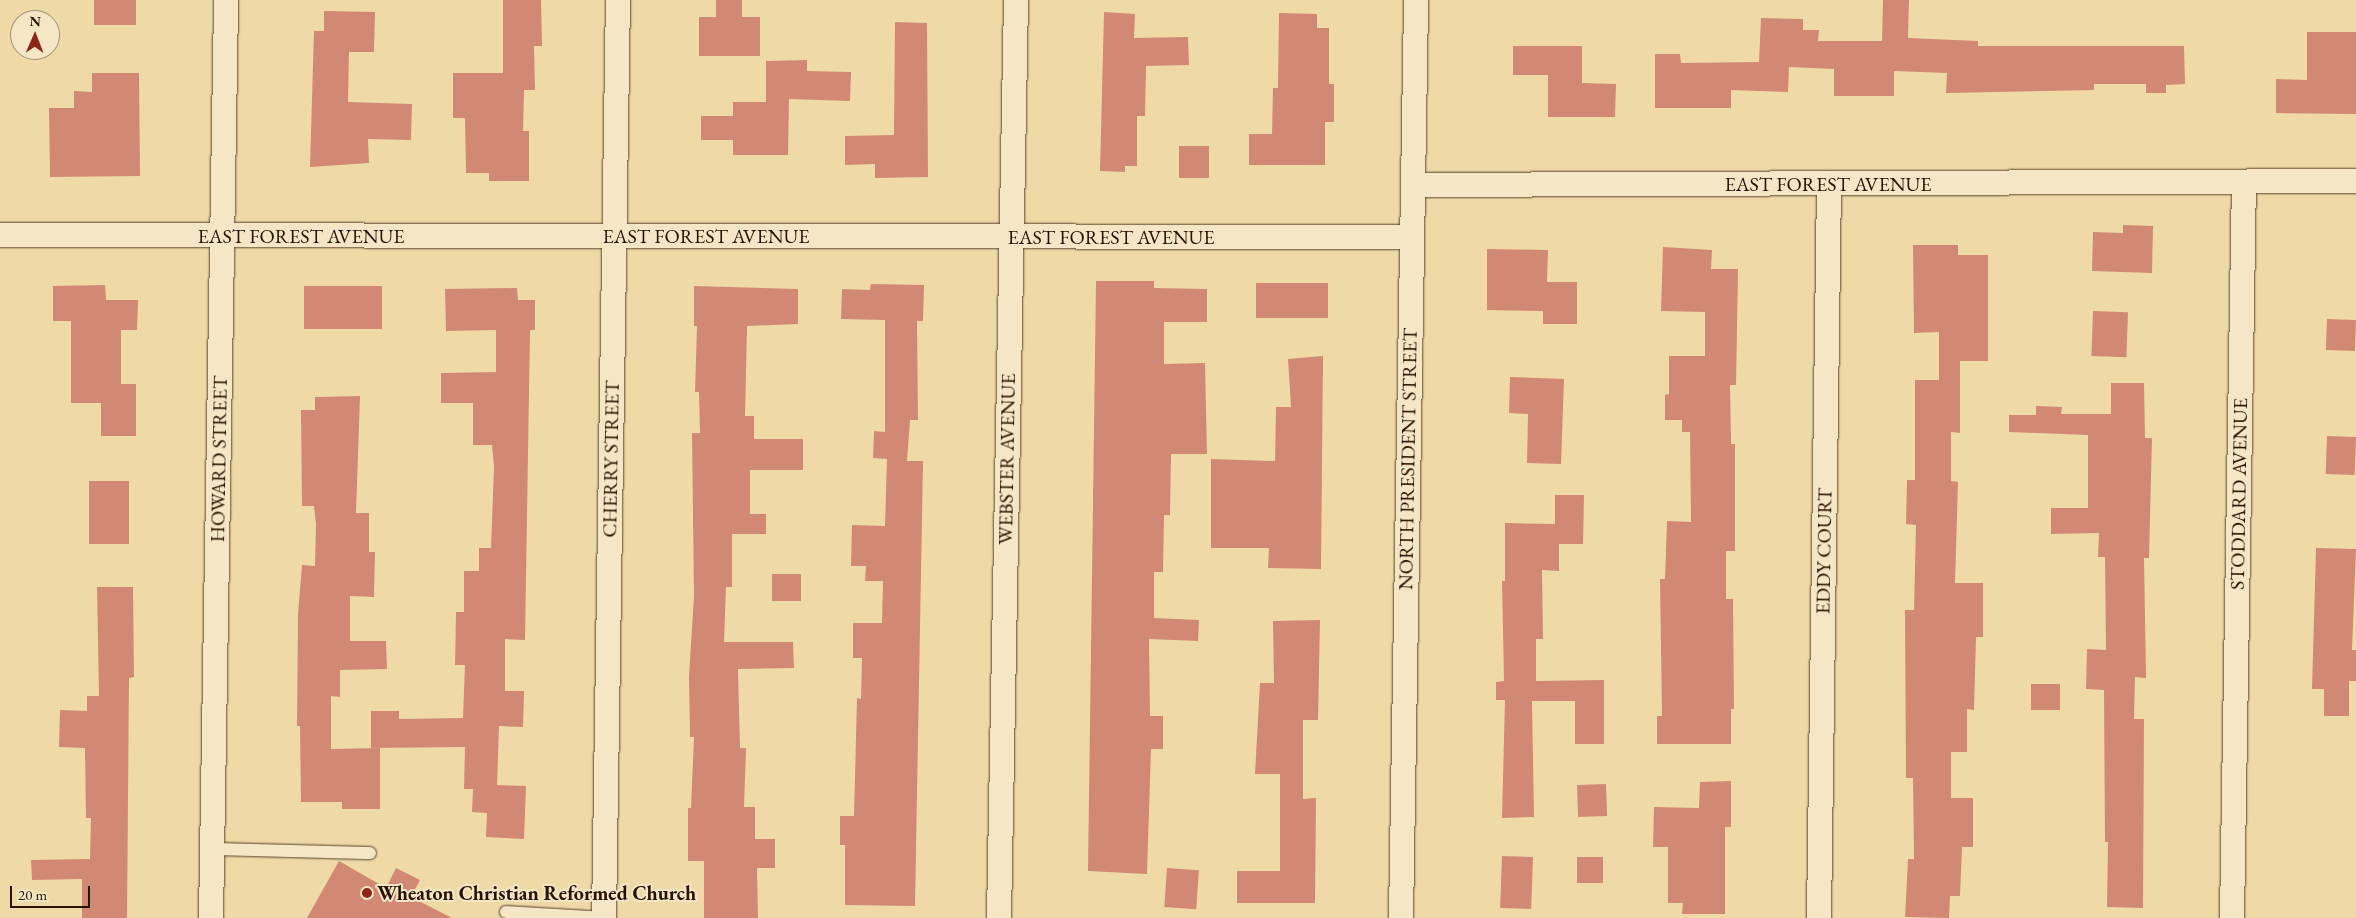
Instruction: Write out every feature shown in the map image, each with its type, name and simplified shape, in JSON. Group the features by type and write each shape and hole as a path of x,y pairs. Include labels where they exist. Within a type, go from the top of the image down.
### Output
{"street":[{"name":"HOWARD STREET","path":"211,918 226,0"},
{"name":"CHERRY STREET","path":"604,918 618,0"},
{"name":"WEBSTER AVENUE","path":"999,918 1016,0"},
{"name":"NORTH PRESIDENT STREET","path":"1401,918 1416,0"},
{"path":"2244,182 2356,181"},
{"name":"EAST FOREST AVENUE","path":"1413,185 2244,182"},
{"name":"STODDARD AVENUE","path":"2232,918 2244,182"},
{"name":"EDDY COURT","path":"1820,918 1829,184"},
{"name":"EAST FOREST AVENUE","path":"0,236 1412,237"}],"lane":[{"path":"212,849 370,853"},
{"path":"506,912 604,918"}],"building":[{"path":"94,0 136,0 136,25 94,25"},
{"path":"503,0 541,0 542,46 534,46 535,90 524,90 523,131 529,131 529,181 489,181 489,173 466,173 465,118 453,118 453,73 503,73"},
{"path":"716,0 742,0 742,17 760,17 760,56 699,56 699,17 716,17"},
{"path":"1883,0 1909,0 1908,38 1978,41 1978,46 2184,46 2185,84 2166,85 2166,93 2146,93 2146,84 2094,84 2094,90 1946,93 1947,73 1894,71 1894,96 1834,96 1834,69 1789,67 1788,92 1731,90 1731,108 1655,108 1655,54 1680,54 1681,63 1759,62 1761,18 1803,19 1803,30 1819,30 1818,41 1882,41"},
{"path":"324,11 375,12 374,52 349,52 348,102 412,104 411,140 368,139 369,163 310,167 314,31 324,31"},
{"path":"1104,12 1135,14 1134,38 1188,37 1189,65 1146,66 1145,116 1137,116 1137,166 1125,166 1125,172 1100,171"},
{"path":"1279,13 1317,14 1317,28 1329,28 1329,84 1334,84 1334,122 1325,122 1325,165 1249,165 1249,134 1272,134 1273,88 1278,88"},
{"path":"895,22 927,23 928,177 875,178 875,164 845,165 845,136 894,135"},
{"path":"2307,32 2356,32 2356,114 2276,113 2276,79 2307,80"},
{"path":"1513,46 1582,46 1582,83 1616,84 1615,117 1548,117 1548,75 1513,75"},
{"path":"807,60 807,71 851,72 850,101 789,99 788,155 733,155 733,140 701,140 701,116 733,116 733,102 766,102 766,61"},
{"path":"92,73 139,73 140,176 50,177 49,108 74,108 74,91 92,92"},
{"path":"1179,146 1209,146 1209,178 1179,178"},
{"path":"2123,225 2153,226 2152,273 2092,271 2093,232 2123,233"},
{"path":"1913,245 1958,245 1958,255 1988,255 1988,361 1960,361 1960,433 1951,432 1951,481 1958,482 1955,583 1983,583 1983,637 1976,637 1974,710 1967,709 1967,752 1951,752 1951,798 1973,798 1973,847 1962,847 1960,896 1950,896 1949,918 1905,917 1908,859 1914,859 1913,778 1906,778 1905,610 1914,610 1916,525 1906,524 1907,480 1915,480 1915,380 1939,380 1939,332 1914,333"},
{"path":"1663,247 1712,250 1711,269 1738,269 1736,385 1730,385 1731,444 1735,444 1735,551 1726,551 1726,599 1733,599 1734,709 1731,709 1731,744 1657,744 1657,716 1662,716 1660,579 1665,579 1667,521 1691,522 1690,432 1682,432 1682,420 1665,420 1665,395 1669,394 1669,356 1705,356 1705,312 1661,311"},
{"path":"1487,249 1548,250 1547,282 1577,282 1577,324 1543,324 1543,311 1487,310"},
{"path":"1096,281 1154,281 1154,288 1207,289 1207,322 1164,322 1164,364 1205,363 1207,454 1171,454 1170,515 1164,515 1163,572 1154,572 1154,618 1199,620 1198,641 1149,639 1150,716 1163,716 1163,749 1151,749 1147,874 1088,871"},
{"path":"1256,283 1328,283 1328,318 1256,318"},
{"path":"871,284 924,285 923,321 917,321 918,420 910,420 907,461 923,461 915,906 845,905 845,845 840,845 840,816 854,816 857,698 861,699 862,658 853,658 853,623 882,623 883,581 865,581 866,566 851,566 852,525 885,526 887,459 873,458 874,431 885,432 885,320 841,319 842,289 870,290"},
{"path":"105,285 106,300 138,300 137,330 121,330 121,384 136,384 136,436 101,436 101,403 71,403 71,321 53,321 53,286"},
{"path":"304,286 382,286 382,329 304,329"},
{"path":"694,286 798,289 798,324 747,326 745,416 754,416 754,439 803,439 803,470 750,470 750,514 766,514 766,534 732,534 732,587 726,587 724,642 793,642 794,668 738,669 740,748 746,748 744,807 755,807 755,839 775,839 775,868 757,868 758,918 704,918 704,861 688,861 688,808 691,808 694,737 690,737 689,676 694,596 692,433 700,433 699,392 695,392 697,326 694,326"},
{"path":"517,288 518,300 535,300 535,330 530,330 525,640 505,639 505,691 524,691 523,727 499,726 497,785 526,786 524,839 486,837 487,813 472,812 473,789 464,789 465,747 371,748 371,711 399,711 399,719 463,718 465,665 455,665 456,612 464,612 464,571 479,571 479,548 491,548 494,467 492,445 473,445 473,403 441,403 441,373 496,372 496,330 446,331 445,289"},
{"path":"2093,311 2128,312 2126,357 2091,356"},
{"path":"2327,319 2356,320 2355,351 2326,350"},
{"path":"1323,356 1321,569 1268,568 1269,548 1211,548 1211,459 1275,461 1276,407 1291,407 1288,359"},
{"path":"1510,377 1564,379 1561,464 1527,463 1528,414 1509,413"},
{"path":"2111,383 2144,383 2145,438 2152,438 2149,558 2144,558 2146,678 2135,677 2134,719 2144,719 2143,908 2107,907 2108,842 2105,842 2104,690 2086,689 2087,649 2106,650 2105,557 2098,557 2099,533 2051,534 2051,508 2088,508 2088,435 2009,432 2009,415 2036,415 2036,406 2062,407 2061,414 2111,414"},
{"path":"360,396 356,513 369,513 369,552 375,552 374,597 350,596 350,641 386,641 387,669 340,670 340,697 331,696 331,749 380,748 380,809 342,809 342,802 301,802 300,726 297,726 298,614 302,565 315,566 316,524 314,506 302,506 301,410 315,410 315,397"},
{"path":"2327,436 2356,437 2355,475 2326,474"},
{"path":"89,481 129,481 129,544 89,544"},
{"path":"1555,495 1584,495 1583,544 1559,544 1559,571 1542,570 1543,639 1536,639 1536,681 1604,680 1604,744 1575,744 1575,701 1532,701 1534,817 1502,818 1505,700 1496,700 1496,682 1504,681 1502,581 1505,581 1505,523 1555,524"},
{"path":"2316,548 2356,549 2352,650 2356,650 2356,681 2349,681 2349,716 2324,716 2324,689 2312,689"},
{"path":"772,574 801,574 801,601 772,601"},
{"path":"97,587 133,587 134,677 129,678 127,918 82,918 82,879 32,880 31,860 90,859 91,818 86,818 85,748 59,747 60,710 87,711 87,696 99,696"},
{"path":"1320,620 1318,720 1303,720 1303,799 1316,798 1315,903 1237,903 1237,871 1280,871 1280,774 1255,774 1260,683 1274,683 1273,621"},
{"path":"2031,684 2060,684 2060,710 2031,710"},
{"path":"1731,781 1731,827 1725,827 1725,914 1682,914 1683,903 1668,903 1668,847 1653,847 1654,807 1699,808 1700,782"},
{"path":"1606,784 1607,816 1578,817 1577,785"},
{"path":"1502,856 1533,857 1531,909 1500,908"},
{"path":"1577,857 1603,857 1603,883 1577,883"},
{"name":"Wheaton Christian Reformed Church","path":"339,861 386,888 396,868 420,880 411,897 452,918 307,918"},
{"path":"1167,868 1199,870 1196,909 1164,907"}],"place":[{"name":"Wheaton Christian Reformed Church","path":"367,893"}]}
